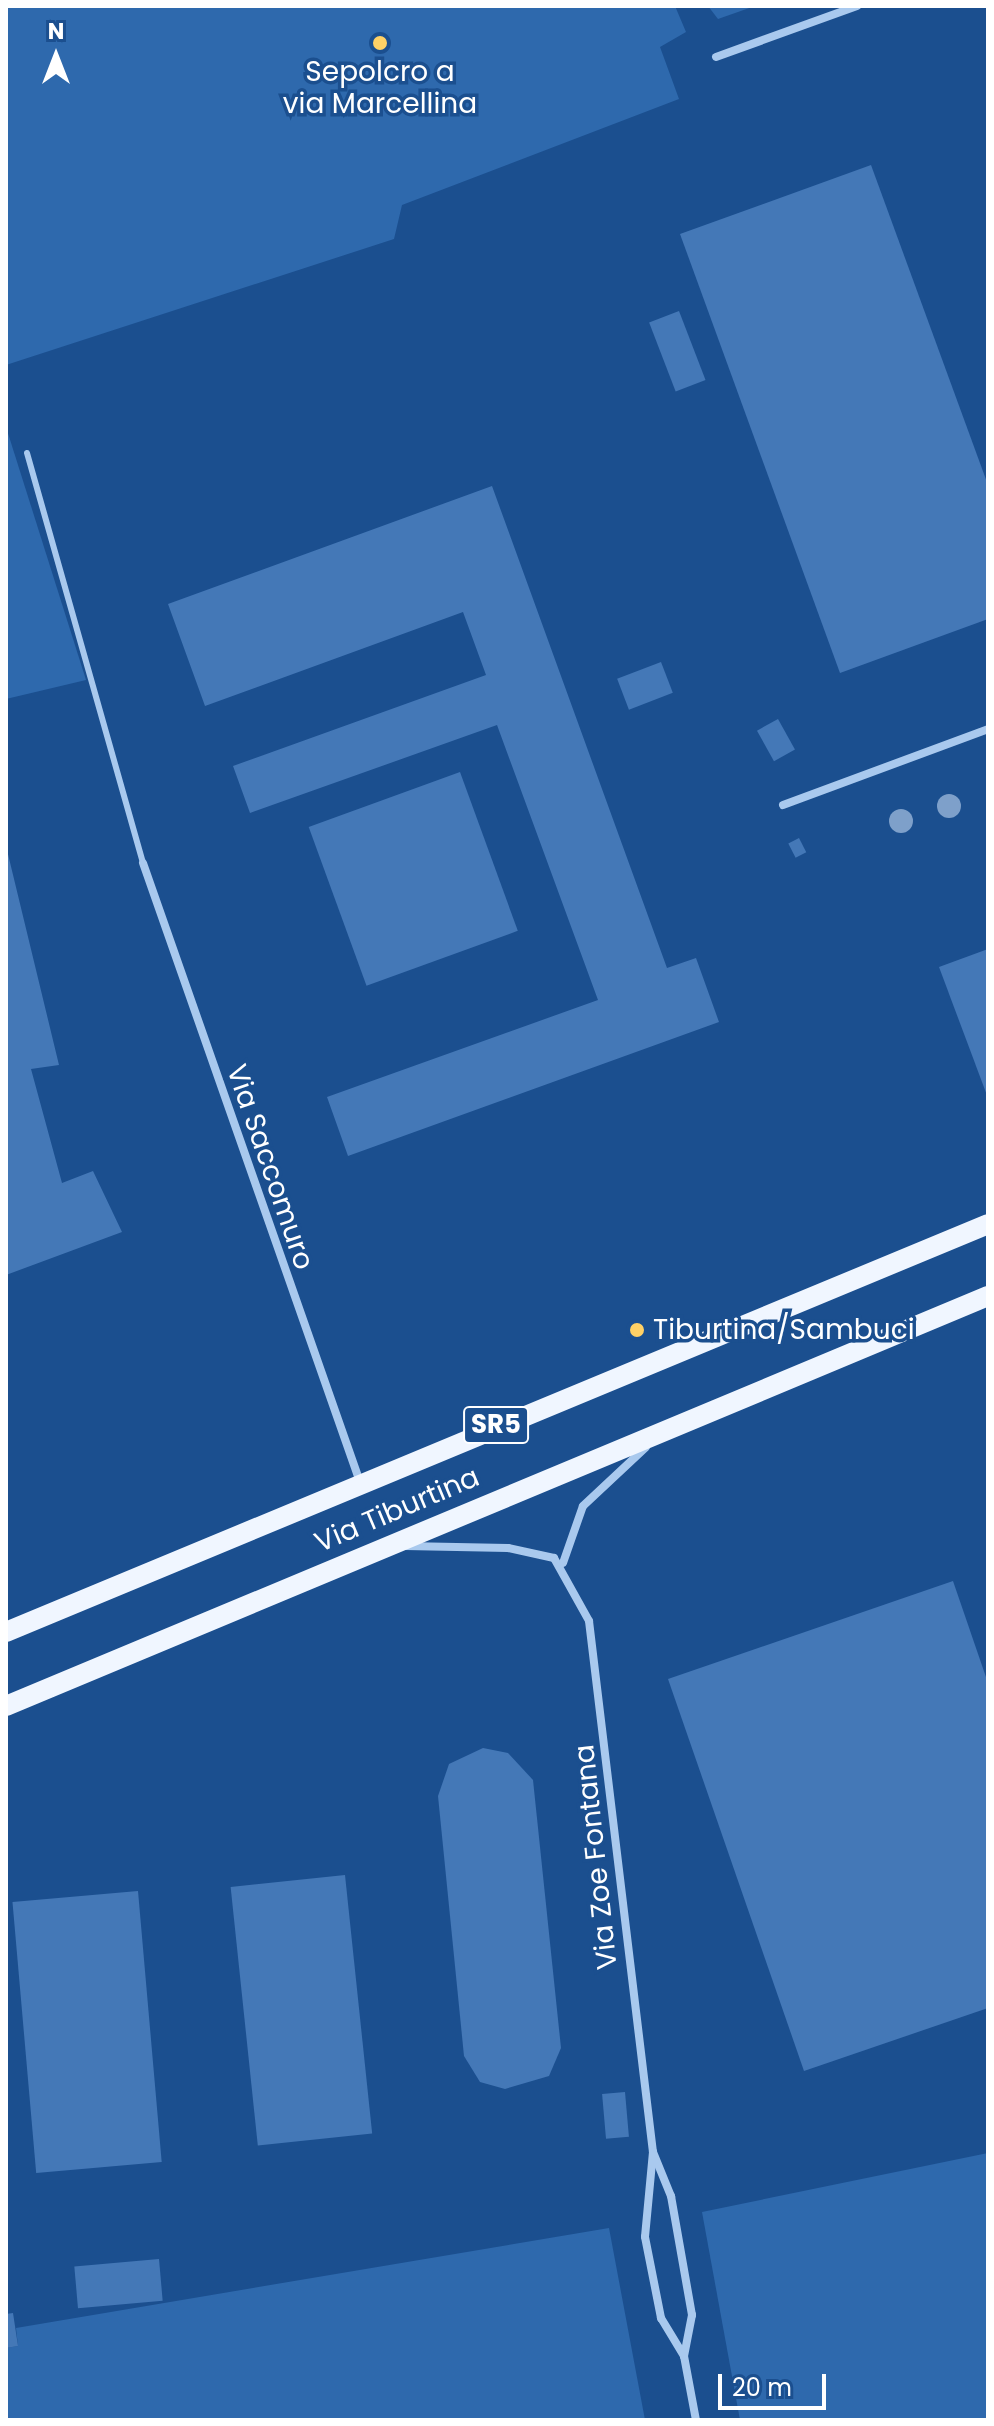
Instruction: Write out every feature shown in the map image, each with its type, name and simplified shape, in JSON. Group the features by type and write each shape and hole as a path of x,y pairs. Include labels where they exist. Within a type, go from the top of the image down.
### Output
{"main road":[{"name":"Via Tiburtina","path":"6,1632 988,1224"},
{"name":"Via Tiburtina","path":"6,1706 671,1424 988,1296"}],"street":[{"path":"716,57 857,6"},
{"path":"783,805 988,729"},
{"name":"Via Saccomuro","path":"143,863 360,1483"},
{"path":"385,1545 508,1548 563,1563 583,1506 671,1424"},
{"name":"Via Zoe Fontana","path":"563,1563 594,1640 653,2152 645,2237 661,2318 684,2356"},
{"name":"Via Zoe Fontana","path":"653,2152 671,2196 690,2301 684,2356 696,2420"}],"lane":[{"path":"27,453 143,863"}],"shaded area":[{"path":"6,6 675,6 686,32 660,47 679,99 402,205 394,239 6,365"},
{"path":"708,6 755,6 718,19"},
{"path":"6,427 86,680 6,699"},
{"path":"988,2153 988,2420 740,2420 702,2212"},
{"path":"609,2228 645,2420 6,2420 6,2348 18,2346 16,2328"}],"building":[{"path":"871,165 988,485 988,619 840,673 680,234"},
{"path":"679,311 706,380 676,392 649,322"},
{"path":"492,486 667,968 696,958 719,1022 348,1156 327,1097 598,1000 497,725 250,813 233,766 486,675 463,612 205,706 168,604"},
{"path":"661,662 673,693 629,710 617,679"},
{"path":"778,719 795,750 774,761 757,731"},
{"path":"460,772 518,931 367,986 309,827"},
{"path":"799,838 806,852 796,858 788,843"},
{"path":"7,850 59,1065 31,1069 62,1183 93,1171 122,1232 6,1275"},
{"path":"988,949 988,1098 939,967"},
{"path":"953,1581 988,1683 988,2008 804,2071 668,1679"},
{"path":"483,1748 508,1753 533,1780 561,2048 549,2076 505,2089 480,2082 464,2056 438,1796 449,1764"},
{"path":"345,1875 372,2134 258,2146 231,1887"},
{"path":"138,1891 162,2162 36,2173 12,1902"},
{"path":"625,2092 629,2137 606,2139 602,2094"},
{"path":"159,2259 163,2301 78,2308 74,2266"},
{"path":"13,2313 18,2346 6,2348 6,2314"}],"place":[{"name":"Sepolcro a via Marcellina","path":"380,43"},
{"name":"Tiburtina/Sambuci","path":"637,1330"}]}
